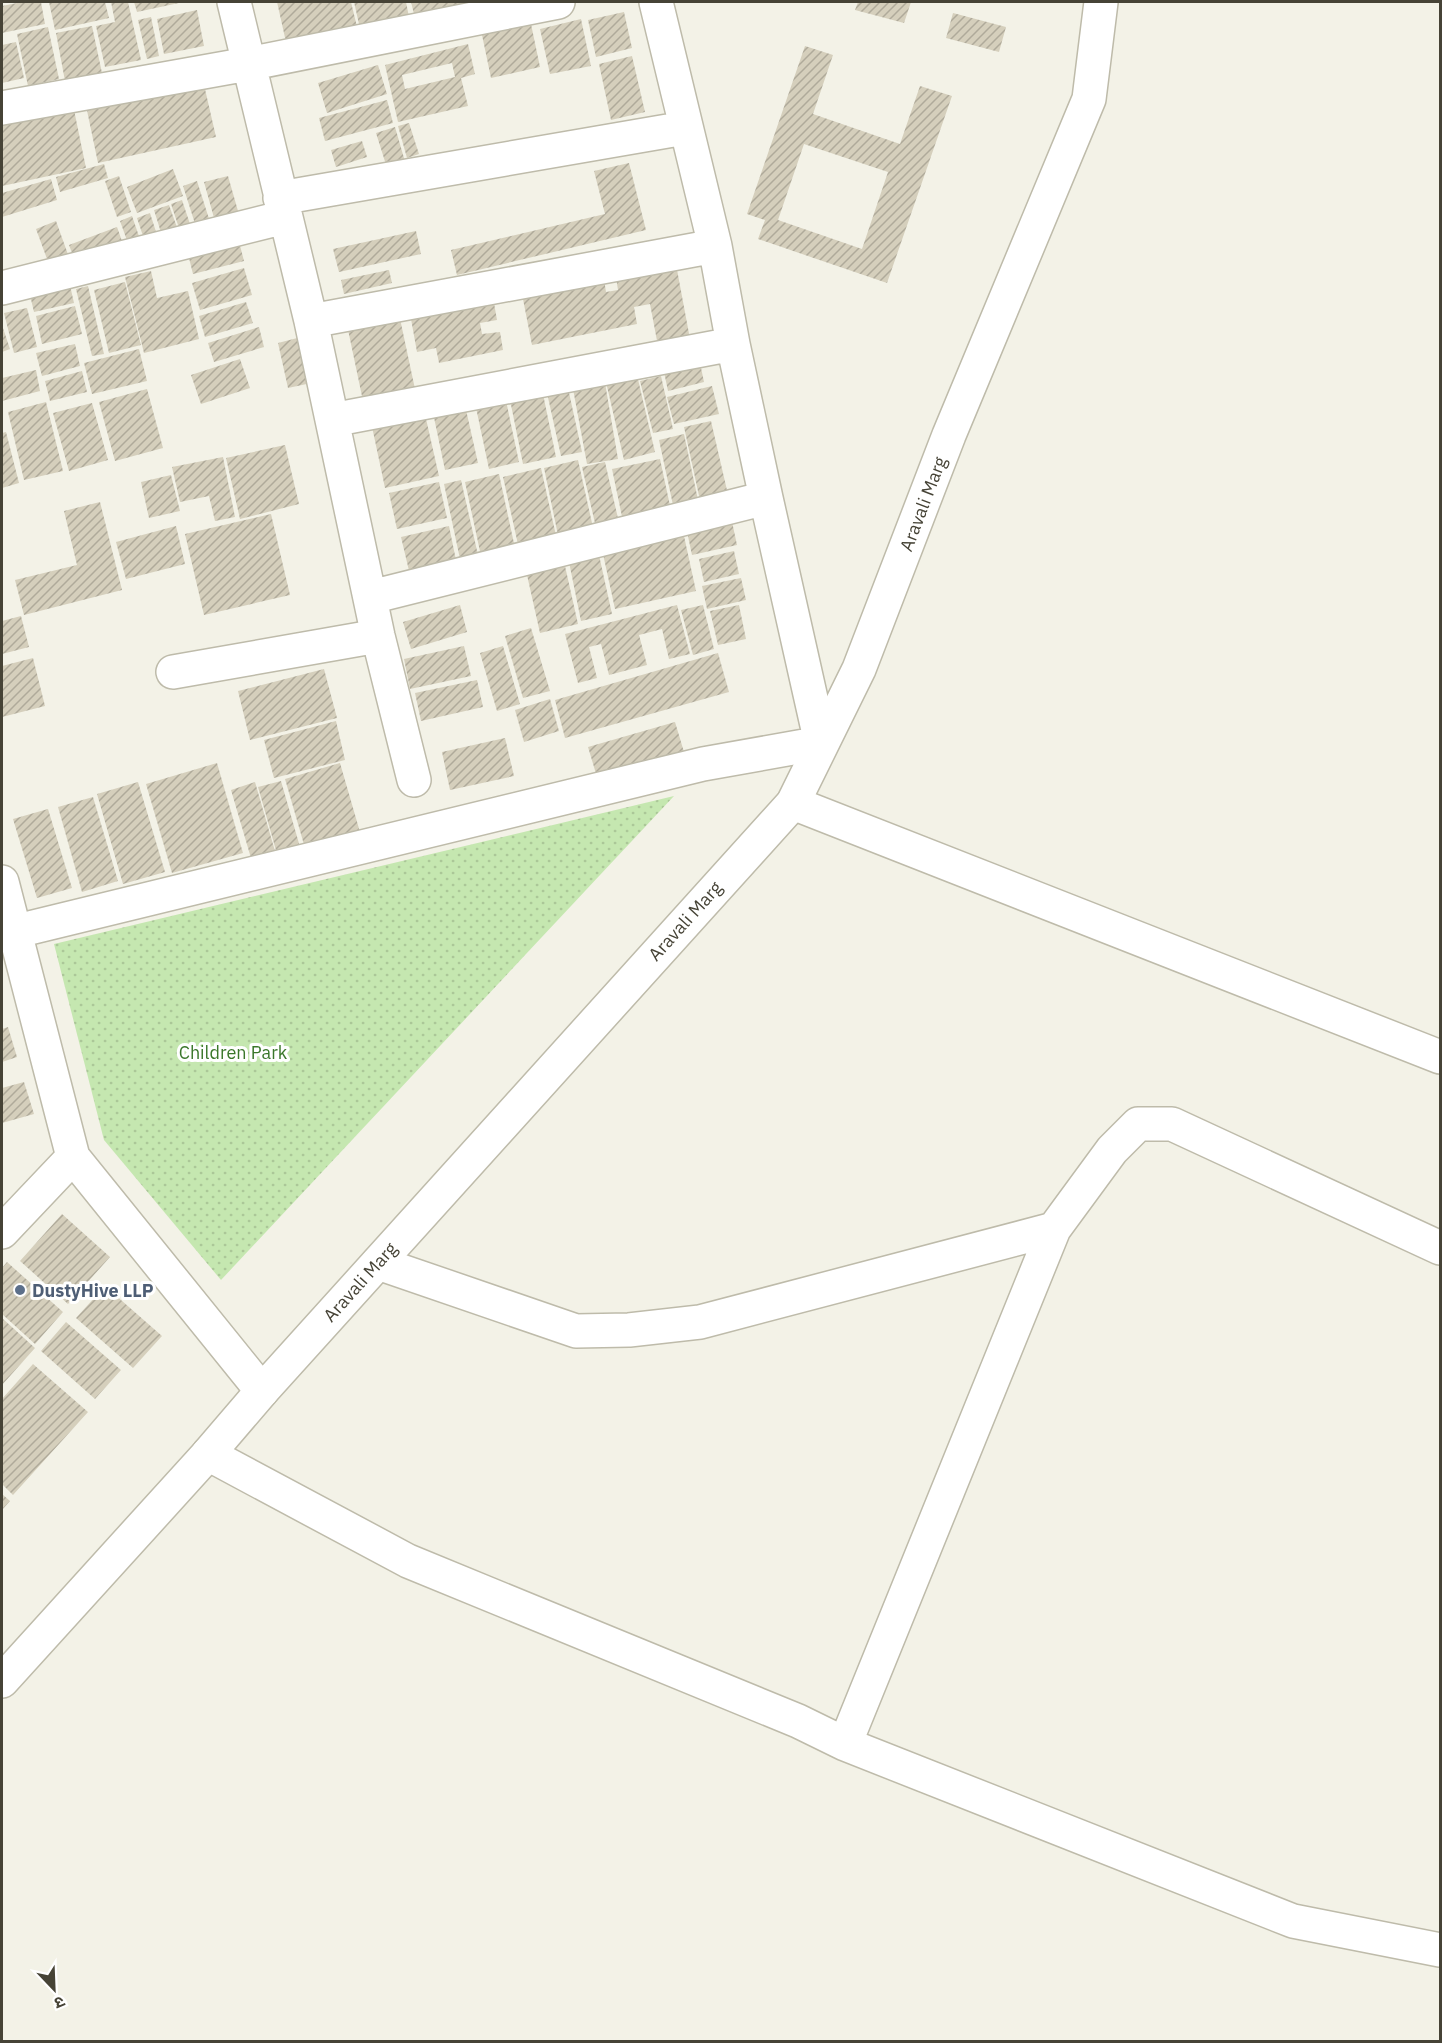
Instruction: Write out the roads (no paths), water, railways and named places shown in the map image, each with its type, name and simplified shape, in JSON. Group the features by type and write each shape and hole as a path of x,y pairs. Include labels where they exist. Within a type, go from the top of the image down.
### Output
{"street":[{"path":"234,2 310,321 378,636 414,780"},
{"path":"2,108 248,64 558,2"},
{"path":"14,932 691,766 821,743 766,498 716,246 685,128 656,2"},
{"name":"Aravali Marg","path":"2,1681 793,802 859,669 949,435 1089,99 1101,2"},
{"path":"2,288 283,208 685,128"},
{"path":"310,321 716,246"},
{"path":"332,420 734,344"},
{"path":"371,597 766,498"},
{"path":"173,672 378,636"},
{"path":"793,802 1440,1057"},
{"path":"2,882 73,1157 262,1391"},
{"path":"845,1744 1054,1229 1112,1150 1138,1124 1172,1124 1440,1248"},
{"path":"2,1232 73,1157"},
{"path":"378,1263 576,1331 629,1330 700,1322 1054,1229"},
{"path":"208,1454 408,1561 798,1721 845,1744 1293,1921 1440,1950"}],"place":[{"name":"DustyHive LLP","path":"20,1290"}],"park label":[{"name":"Children Park","path":"233,1052"}]}
